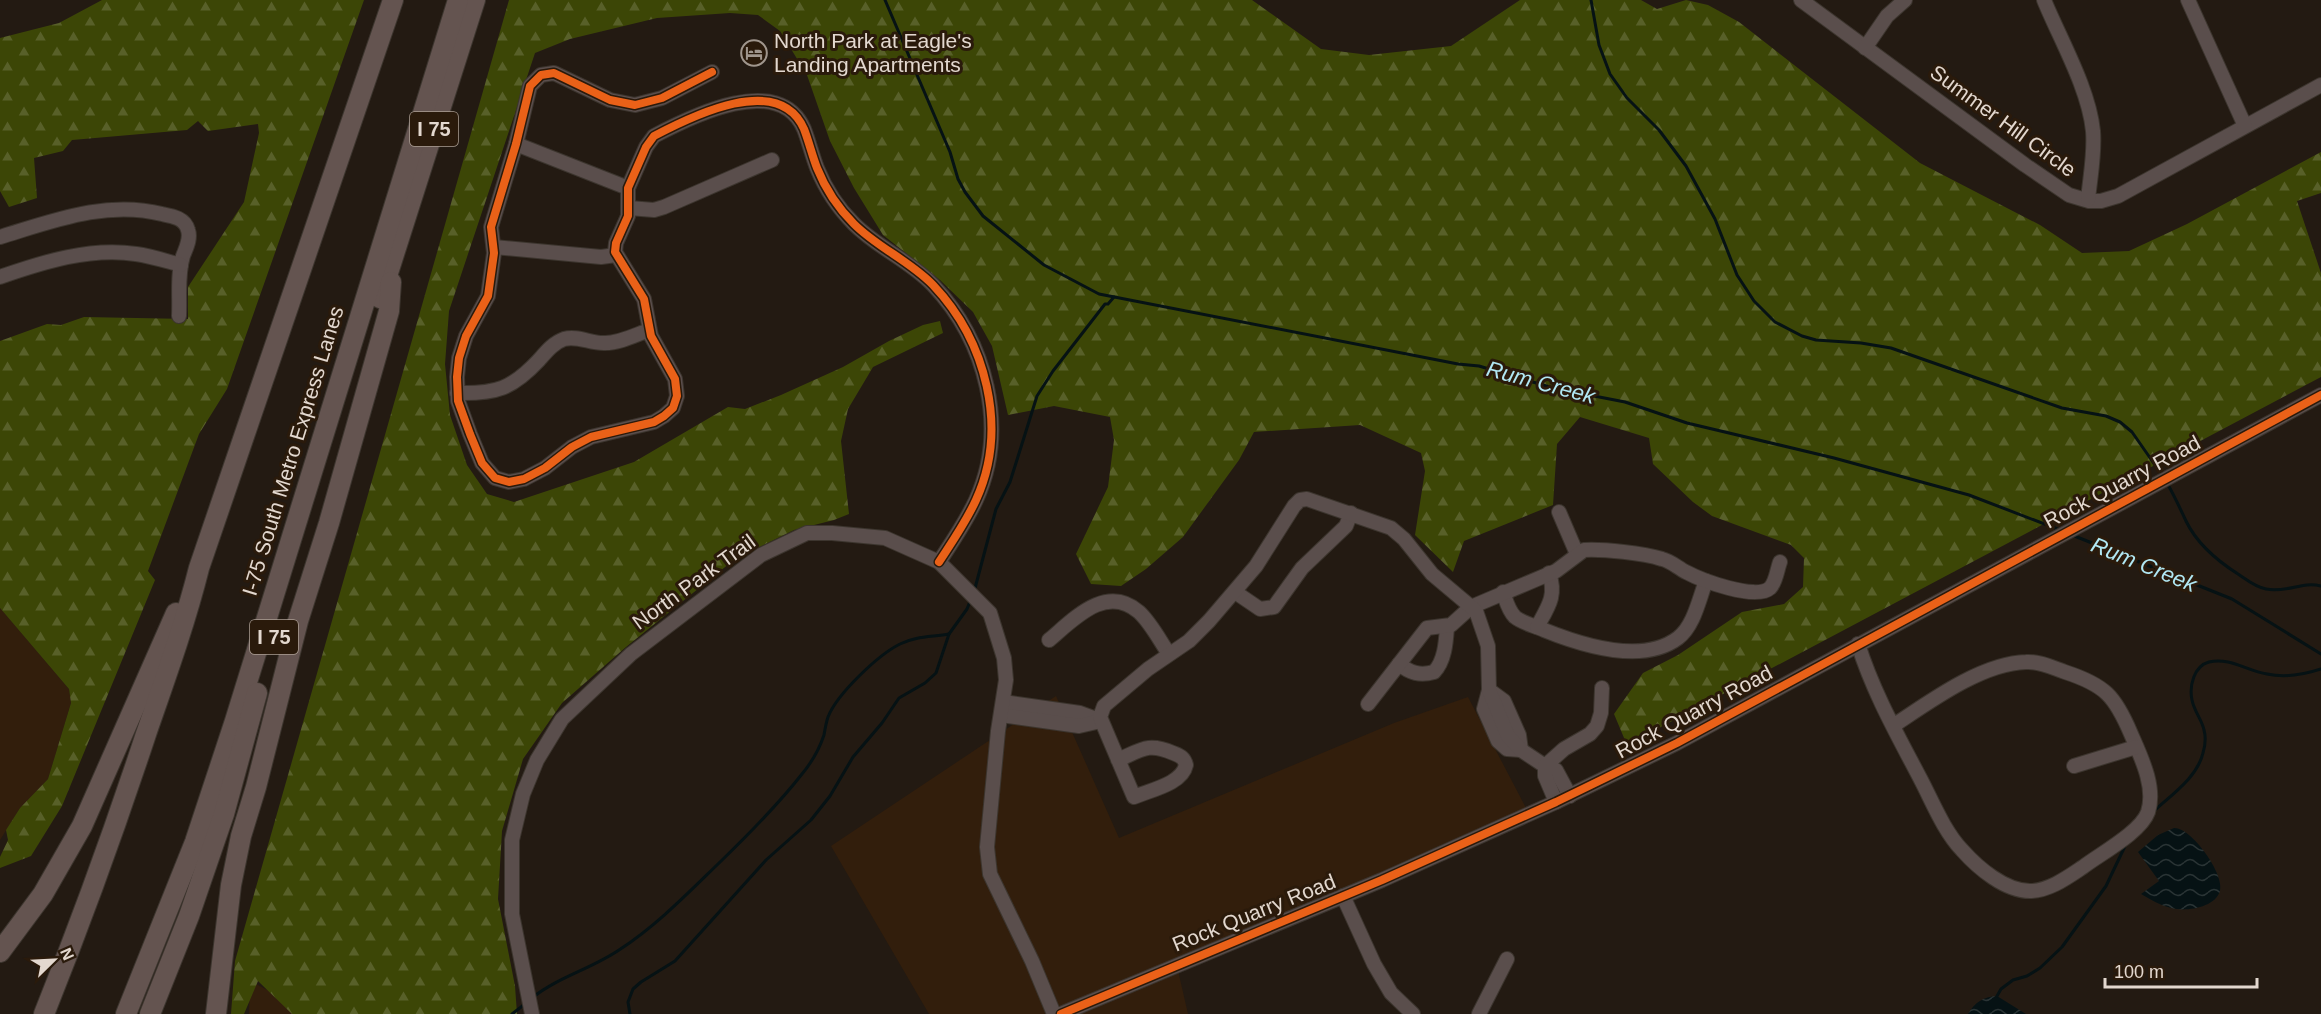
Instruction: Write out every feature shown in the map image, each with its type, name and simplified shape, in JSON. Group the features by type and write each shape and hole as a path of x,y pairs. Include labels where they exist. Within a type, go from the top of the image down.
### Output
{"highway":[{"path":"44,1014 98,875 190,604 199,568 393,0"},
{"name":"I-75 South Metro Express Lanes","path":"126,1014 195,842 458,0"},
{"name":"I 75","path":"150,1014 189,916 224,814 252,708 475,0"},
{"path":"216,1014 231,885 241,836 256,787 298,621 329,523 389,310 393,258"},
{"path":"0,952 43,894 77,834 164,638 199,568"}],"street":[{"name":"Summer Hill Circle","path":"1801,0 2025,165 2069,195 2088,200 2101,201 2118,196 2321,85"},
{"path":"1865,48 1887,16 1905,0"},
{"path":"2044,0 2090,110 2093,148 2088,200"},
{"path":"2188,0 2245,126"},
{"path":"712,72 662,98 635,105 610,100 554,73 537,78 528,91 516,144 491,227 494,247 490,290 487,301 464,343 459,364 457,393 470,434 486,470 495,478 505,482 524,479 545,468 591,437 654,422 673,408 677,390 675,379 649,330 645,299 616,255 616,243 626,226 629,208 628,188 646,147 654,136 734,102 761,101 785,108 795,115 804,130 818,170 839,207 855,225 932,284 952,307 965,327 980,359 991,419 985,472 976,499 939,562"},
{"path":"516,144 628,188"},
{"path":"629,208 654,210 664,207 772,160"},
{"path":"0,237 89,212 115,209 145,211 173,217 185,224 189,237 181,265 179,316"},
{"path":"494,247 601,257 616,255"},
{"path":"0,277 74,256 103,252 137,254 181,265"},
{"path":"457,393 485,393 507,387 525,375 553,345 566,339 580,338 597,343 610,343 649,330"},
{"name":"Rock Quarry Road","path":"1061,1014 1343,896 1570,796 1677,743 2321,395"},
{"path":"1118,760 1148,747 1156,746 1182,757 1186,765 1182,775 1134,797 1101,721 1099,714 1104,706 1141,674 1196,634 1256,566 1294,506 1300,500 1311,500 1391,528 1404,539 1432,574 1478,615 1488,646 1489,690 1484,709 1498,741 1507,749 1521,750 1545,766 1556,770 1570,796"},
{"path":"1559,512 1577,554"},
{"path":"1235,592 1260,609 1274,607 1306,564 1346,526 1351,513"},
{"name":"North Park Trail","path":"532,1014 513,914 512,840 523,794 537,760 562,719 631,654 762,555 807,533 885,538 939,562 990,613 1004,658 1006,680 987,848 990,874 1032,961 1054,1014"},
{"path":"1368,704 1427,628 1447,627 1471,607 1561,568 1584,550 1661,558 1706,580 1733,589 1764,591 1772,585 1780,562"},
{"path":"1538,627 1553,592 1550,573"},
{"path":"1503,592 1514,615 1538,627 1590,646 1641,651 1655,650 1674,641 1684,632 1706,580"},
{"path":"1049,640 1088,608 1101,603 1115,602 1140,613 1169,654"},
{"path":"1399,664 1418,674 1434,672 1444,651 1447,627"},
{"path":"1858,644 1863,661 1893,726 1939,816 1961,849 2006,885 2029,891 2042,890 2066,878 2131,832 2146,816 2151,799 2146,774 2123,716 2115,702 2101,687 2087,679 2039,663 2008,664 1978,675 1936,698 1893,726"},
{"path":"1556,802 1545,776 1545,766 1564,749 1590,734 1597,726 1601,713 1602,688"},
{"path":"1489,690 1504,701 1519,735 1521,750"},
{"path":"1002,708 1079,726 1101,721"},
{"path":"2074,766 2136,747"},
{"path":"1343,896 1374,964 1391,993 1413,1014"},
{"path":"1479,1014 1507,959"}],"shaded area":[{"path":"0,608 69,689 71,703 48,779 20,808 0,840"},
{"path":"1056,696 1119,838 1394,723 1468,697 1527,810 1177,966 1188,1014 929,1014 831,846"},
{"path":"250,981 313,1014 249,1014"}],"green space":[{"path":"102,0 364,0 227,389 199,434 148,571 155,580 62,806 31,856 0,868 0,857 8,840 6,830 20,808 48,779 71,703 69,689 0,608 0,341 47,324 61,325 84,317 188,319 188,287 244,202 259,133 258,124 208,131 198,121 187,130 72,140 63,151 34,158 37,198 9,207 0,191 0,38 59,23"},
{"path":"509,0 1252,0 1321,49 1369,55 1451,46 1520,0 1641,0 1657,9 1686,0 1708,5 1739,22 1920,163 2040,225 2082,253 2129,251 2187,224 2321,152 2321,193 2297,201 2321,273 2321,377 1627,745 1614,714 1643,673 1678,655 1742,612 1784,604 1803,587 1804,558 1791,545 1712,516 1693,502 1653,464 1649,438 1580,417 1557,444 1553,505 1464,541 1453,572 1415,535 1425,471 1421,453 1360,425 1254,432 1239,460 1183,537 1146,569 1121,586 1091,584 1076,554 1108,487 1114,440 1110,417 1054,406 1008,415 992,346 973,312 940,280 883,235 854,188 830,141 807,75 780,31 758,15 730,13 657,18 570,39 535,53 449,311 445,364 450,415 467,465 487,494 514,502 634,462 728,407 745,409 781,395 843,367 923,325 940,321 943,333 873,367 848,409 841,441 849,514 794,530 735,559 626,647 562,703 523,759 502,831 498,899 515,986 517,1014 292,1014 258,981 244,1014 231,1014 235,961"}],"water":[{"path":"2174,828 2189,835 2197,843 2217,874 2220,891 2217,897 2206,905 2191,909 2171,908 2141,894 2159,881 2138,852 2158,835"},
{"path":"1997,996 2026,1014 1968,1014 1980,1001"}],"waterway":[{"name":"Rum Creek","path":"885,0 965,192 983,216 1044,265 1099,294 1458,364 1479,366 1553,388 1625,402 1687,423 1834,458 1969,495 2060,530"},
{"path":"1591,0 1599,45 1610,74 1627,98 1659,130 1686,166 1715,219 1737,275 1754,301 1775,322 1802,336 1816,340 1891,348 2062,408 2106,416 2120,422 2132,432 2162,475"},
{"path":"974,592 996,509 1010,482 1037,396 1053,371 1105,304 1108,304 1114,297"},
{"path":"2167,483 2190,529 2201,544 2222,563 2248,581 2262,588 2274,590 2307,585 2321,586"},
{"name":"Rum Creek","path":"2072,535 2232,599 2321,654"},
{"path":"630,1014 628,1002 633,989 675,961 766,860 811,820 830,796 853,757 882,723 899,698 925,683 936,673 949,634 967,609 971,599"},
{"path":"532,998 553,984 608,957 633,941 671,909 729,853 772,809 806,769 820,746 828,717 833,708 840,697 870,666 891,649 906,641 949,634"},
{"path":"2153,812 2189,778 2200,762 2205,733 2191,695 2196,672 2204,664 2224,661 2281,676 2321,669"},
{"path":"1997,996 2001,989 2013,980 2027,976 2040,968 2062,947 2106,886 2126,844"},
{"path":"512,1014 525,1004"}],"cycle path":[{"path":"712,72 662,98 635,105 610,100 554,73 541,75 530,86 516,144 491,227 494,253 488,296 466,336 459,358 458,401 482,463 495,478 509,482 524,479 545,468 572,447 591,437 654,422 673,408 677,396 675,379 651,336 644,299 615,252 616,243 628,216 628,188 646,147 654,136 712,110 756,101 775,103 792,112 804,129 820,176 843,212 863,233 924,276 933,285 967,332 979,359 987,386 991,415 991,444 986,472 972,508 939,562"},
{"path":"1061,1014 1382,880 1556,802 1677,743 2321,395"}],"place":[{"name":"North Park at Eagle's Landing Apartments","path":"754,53"}]}
